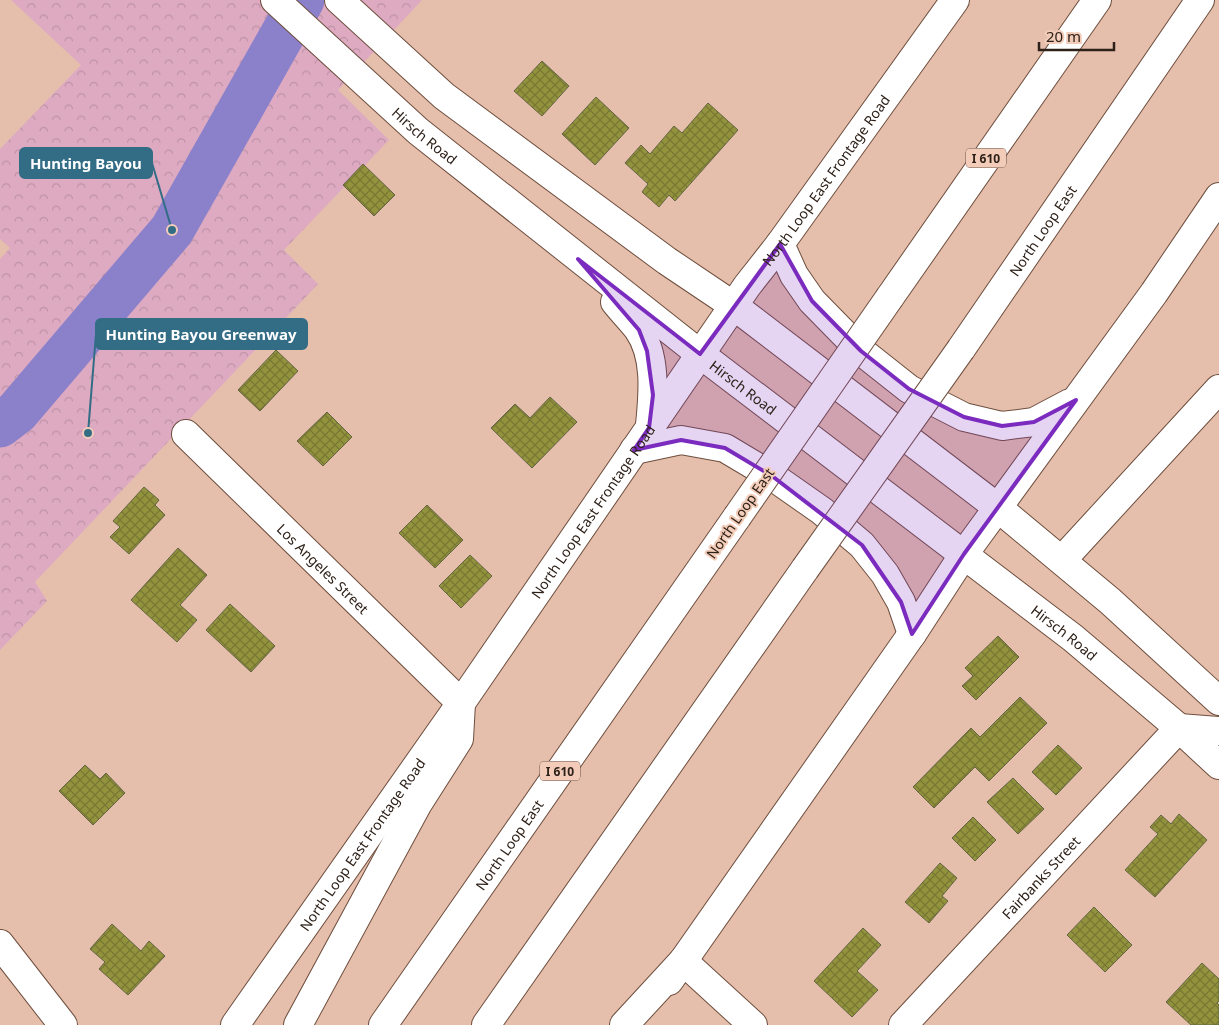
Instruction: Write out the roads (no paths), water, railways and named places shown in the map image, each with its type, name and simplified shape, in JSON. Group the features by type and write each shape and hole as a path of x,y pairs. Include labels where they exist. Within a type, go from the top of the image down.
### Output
{"main road":[{"name":"Hirsch Road","path":"275,0 418,131 700,354 1073,638 1179,728 1219,765"},
{"path":"339,0 444,96 636,238 734,306 997,507 1110,601 1219,701"},
{"name":"North Loop East Frontage Road","path":"234,1025 461,703 700,354 955,0"},
{"name":"North Loop East","path":"486,1025 961,349 1200,0"},
{"path":"1137,94 1181,40 1218,0"},
{"name":"North Loop East","path":"383,1025 1092,7"},
{"path":"639,1025 912,634 964,554 1154,293 1219,197"},
{"path":"780,244 794,275 812,301 861,351 909,389 964,417 1002,426 1034,422 1076,400"},
{"path":"578,259 639,330 645,344 652,373 653,395 649,428"},
{"path":"1062,560 1219,389"},
{"name":"Los Angeles Street","path":"186,434 461,703"},
{"path":"634,450 681,440 725,448 772,476 822,511 862,545 885,574 901,602 912,634"},
{"path":"298,1025 408,821 459,739 461,703"},
{"path":"1179,728 1219,732"},
{"name":"Fairbanks Street","path":"903,1025 1179,728"},
{"path":"0,944 63,1025"},
{"path":"624,1025 683,961"},
{"path":"683,961 753,1025"}],"waterway":[{"path":"0,425 17,412 172,230 302,0"}],"place":[{"name":"Hunting Bayou","path":"172,230"},
{"name":"Hunting Bayou Greenway","path":"88,433"}]}
